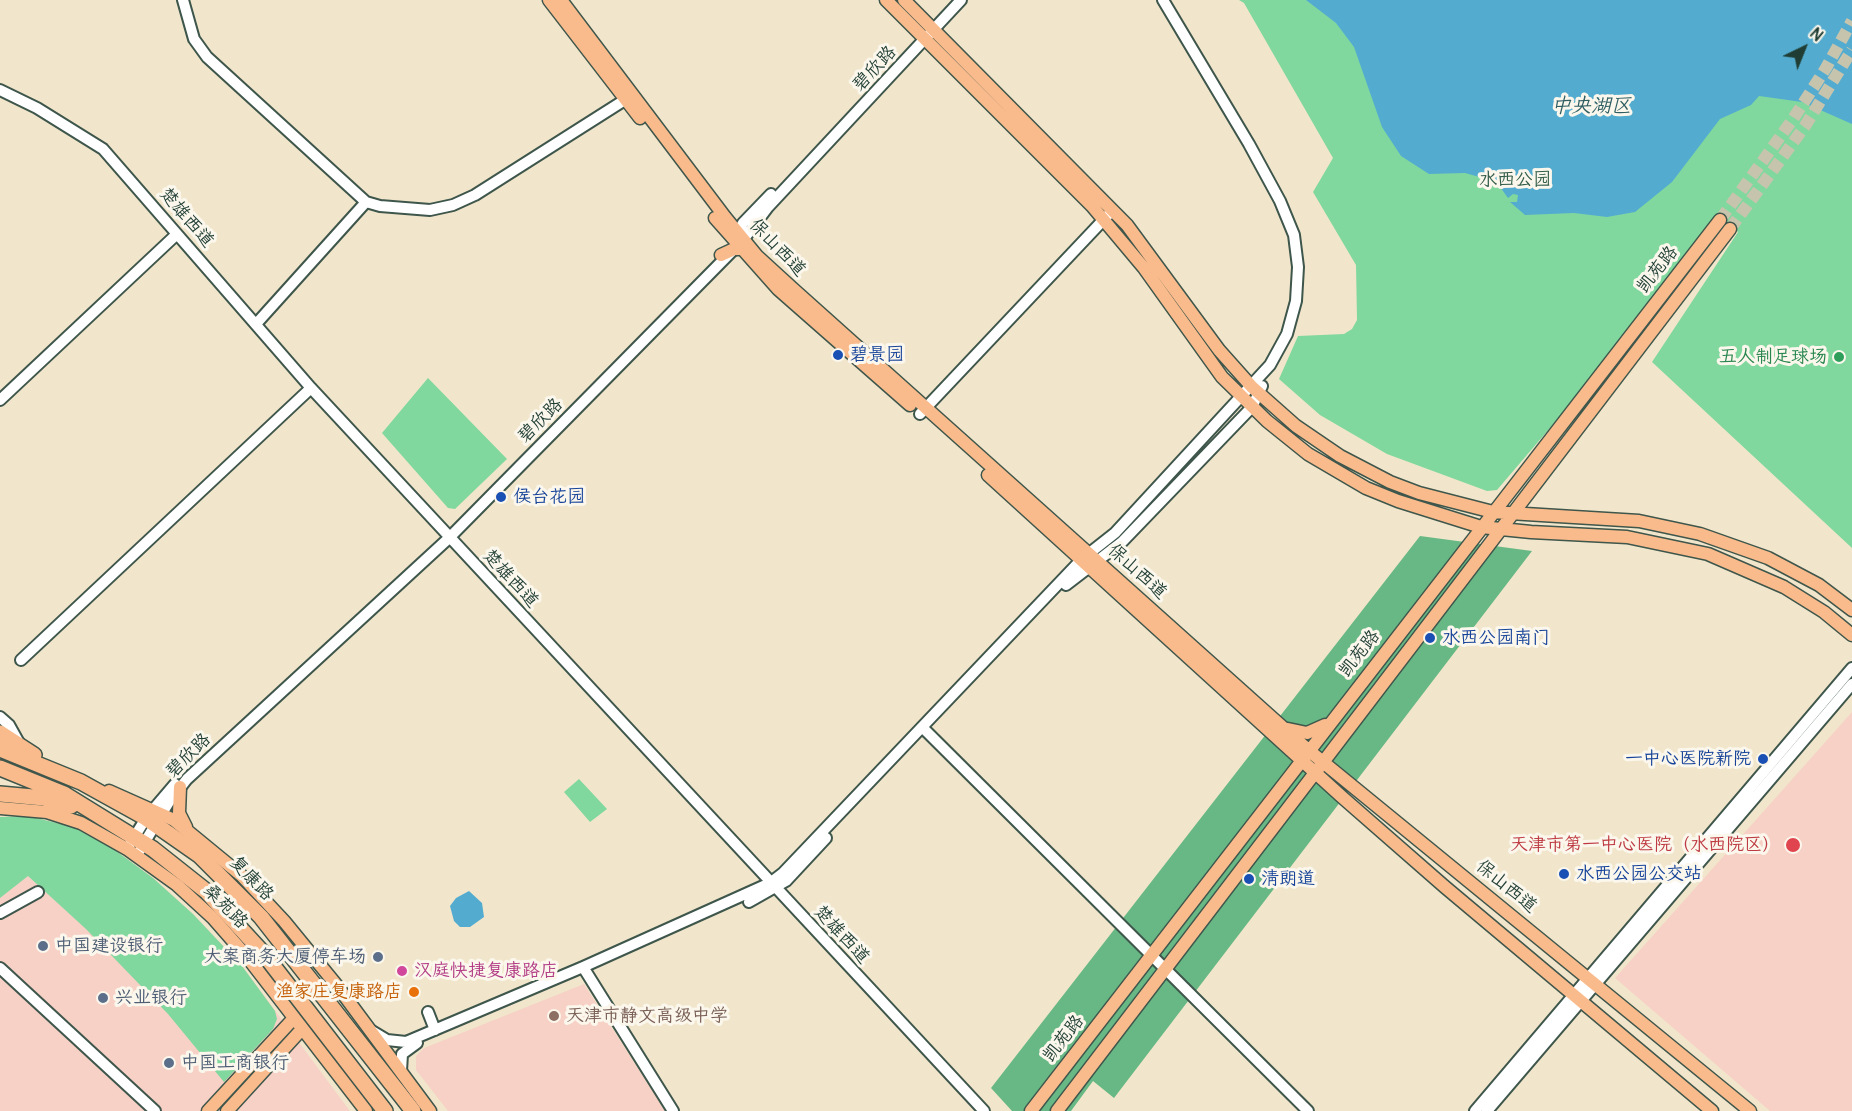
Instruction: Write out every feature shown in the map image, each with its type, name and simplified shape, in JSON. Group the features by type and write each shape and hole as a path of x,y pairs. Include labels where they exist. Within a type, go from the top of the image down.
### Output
{"highway":[{"path":"0,734 81,782"},
{"name":"复康路","path":"0,749 81,782 148,830 199,855 243,897 413,1111"},
{"name":"复康路","path":"0,768 64,794 94,814 148,830 247,934 385,1111"},
{"path":"0,794 44,798 94,814"}],"main road":[{"name":"保山西道","path":"549,0 630,97"},
{"name":"保山西道","path":"561,0 721,220 733,246 755,259 923,411 1284,728 1307,752 1316,773 1445,887 1712,1111"},
{"path":"886,0 928,33 1113,211 1145,247 1219,350 1255,390 1309,435 1365,469 1419,493 1492,512 1498,525"},
{"path":"904,0 928,33 1103,220 1144,268 1203,353 1247,403 1308,454 1359,484 1398,501 1531,532 1627,537 1688,548 1734,563 1784,587 1824,612 1850,635"},
{"path":"721,220 725,240 733,246"},
{"name":"凯苑路","path":"1498,525 1492,512 1720,220"},
{"name":"凯苑路","path":"1057,1111 1482,554 1498,525 1730,229"},
{"path":"1498,525 1531,516 1629,520 1700,534 1776,563 1819,585 1852,610"},
{"name":"凯苑路","path":"1031,1111 1464,550 1498,525"},
{"path":"1482,554 1506,537 1531,532"},
{"name":"保山西道","path":"1090,559 1275,738 1307,752 1324,763 1750,1111"},
{"path":"1284,728 1307,733 1333,720"},
{"path":"1307,752 1331,742 1346,732"},
{"path":"180,787 179,813 188,830 226,861 267,901 372,1031 430,1111"},
{"name":"桑苑路","path":"0,808 47,812 81,823 148,830 166,877 232,939 362,1110"},
{"path":"148,830 188,830"},
{"path":"208,1111 294,1018"},
{"path":"227,1111 302,1029"},
{"path":"402,1097 424,1111"}],"street":[{"path":"183,0 194,39 207,57 366,202 405,210 430,210 453,205 475,195 630,97"},
{"name":"碧欣路","path":"928,33 955,0"},
{"name":"碧欣路","path":"148,830 180,787 447,535 733,246 743,223 961,0"},
{"path":"401,1071 402,1054 410,1046 773,886 783,873 1115,533 1247,403 1280,350 1292,320 1298,285 1294,235 1280,201 1249,144 1163,0"},
{"path":"1168,0 1201,53 1272,179 1293,221 1301,248 1302,277 1297,319 1285,350 1255,390"},
{"name":"楚雄西道","path":"0,90 37,108 103,149 312,388 984,1111"},
{"path":"256,324 366,202"},
{"path":"923,411 1113,211"},
{"path":"0,400 177,234"},
{"path":"733,246 738,255 755,259"},
{"path":"21,660 312,388"},
{"name":"碧欣路","path":"148,830 162,798 207,753 447,535"},
{"path":"1487,1111 1577,998 1852,668"},
{"path":"1592,980 1852,684"},
{"path":"0,717 9,724 20,746"},
{"path":"924,729 1308,1111"},
{"path":"148,830 158,864 166,877"},
{"path":"0,913 38,892"},
{"path":"372,1031 387,1040 402,1043 584,970"},
{"path":"584,970 673,1111"},
{"path":"1,972 155,1111"},
{"path":"1475,1111 1577,998"},
{"path":"428,1012 435,1030"}],"shaded area":[{"name":"天津市第一中心医院（水西院区）","path":"1852,712 1852,1111 1770,1111 1615,978"},
{"path":"0,817 73,827 112,848 153,878 193,914 242,966 350,1111 0,1111"},
{"name":"天津市静文高级中学","path":"584,984 665,1111 448,1111 416,1070 416,1056 424,1048"}],"green space":[{"name":"水西公园","path":"1239,0 1852,0 1852,548 1652,362 1738,232 1718,215 1567,408 1497,490 1487,491 1387,454 1320,415 1279,379 1298,336 1344,334 1352,329 1357,320 1356,265 1313,192 1333,158 1244,3"},
{"path":"428,378 507,459 455,509 448,508 382,433"},
{"path":"1420,536 1532,551 1114,1098 1093,1081 1071,1111 1012,1111 991,1088"},
{"path":"579,779 607,809 590,822 564,792"},
{"path":"28,816 73,827 112,848 153,878 193,914 242,966 275,1011 277,1019 273,1029 224,1082 168,1014 86,929 28,876 0,898 0,817"}],"water":[{"name":"中央湖区","path":"1306,0 1852,0 1852,124 1802,102 1759,96 1751,105 1720,119 1672,182 1635,212 1607,217 1574,213 1525,215 1510,202 1517,202 1518,195 1513,194 1508,198 1498,184 1494,186 1483,178 1465,173 1429,174 1401,156 1382,127 1354,47 1336,23"},
{"path":"469,891 482,903 484,917 470,927 460,927 454,921 450,906 456,898"}],"tunnel":[{"path":"1720,220 1793,119 1826,68 1852,21"},
{"path":"1730,229 1805,126 1852,50"}],"place":[{"name":"碧景园","path":"838,355"},
{"name":"五人制足球场","path":"1839,357"},
{"name":"侯台花园","path":"501,497"},
{"name":"水西公园南门","path":"1430,638"},
{"name":"一中心医院新院","path":"1763,759"},
{"name":"天津市第一中心医院（水西院区）","path":"1793,845"},
{"name":"水西公园公交站","path":"1564,874"},
{"name":"清朗道","path":"1249,879"},
{"name":"中国建设银行","path":"43,946"},
{"name":"大案商务大厦停车场","path":"378,957"},
{"name":"汉庭快捷复康路店","path":"402,971"},
{"name":"渔家庄复康路店","path":"414,992"},
{"name":"兴业银行","path":"103,998"},
{"name":"天津市静文高级中学","path":"554,1016"},
{"name":"中国工商银行","path":"169,1063"}]}
